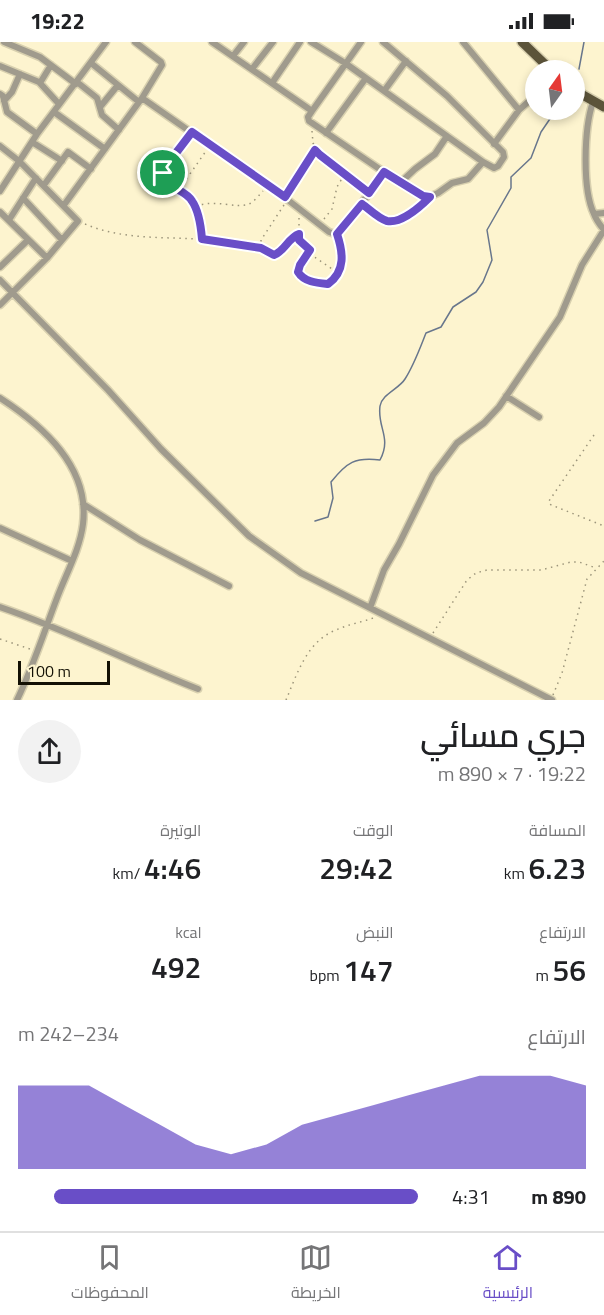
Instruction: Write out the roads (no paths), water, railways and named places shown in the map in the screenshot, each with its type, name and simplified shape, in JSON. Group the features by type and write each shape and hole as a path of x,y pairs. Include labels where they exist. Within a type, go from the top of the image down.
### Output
{"main road":[{"path":"523,42 540,60"},
{"path":"585,97 604,107"}],"street":[{"path":"4,42 40,57 97,98 102,115 119,130"},
{"path":"0,191 37,134 106,42"},
{"path":"64,205 141,100 162,64 135,42"},
{"path":"213,42 312,111"},
{"path":"233,56 244,42"},
{"path":"252,69 273,42"},
{"path":"272,83 300,42"},
{"path":"311,42 345,63 483,162 496,168 503,159 503,152 447,96 383,42"},
{"path":"361,42 312,111 308,118 309,121 400,183 423,196 430,197"},
{"path":"463,42 519,110"},
{"path":"384,91 406,61"},
{"path":"91,63 118,85 192,132 300,208 329,232 337,234 384,172"},
{"path":"40,83 51,65"},
{"path":"0,66 40,83 59,104"},
{"path":"4,101 12,92 20,74"},
{"path":"326,134 366,78"},
{"path":"100,107 118,85"},
{"path":"0,94 7,112 37,134"},
{"path":"370,608 384,570 433,475 449,452 491,416 506,396 560,317 582,265 604,230 594,214 587,190 586,144 588,115 593,102"},
{"path":"494,144 525,105"},
{"path":"54,112 105,149"},
{"path":"400,183 435,154 447,136"},
{"path":"32,142 62,161"},
{"path":"0,146 44,185 78,221 47,258 0,305"},
{"path":"44,185 69,152 91,169"},
{"path":"362,204 385,220 403,217 452,183 468,178 483,162"},
{"path":"9,220 36,178"},
{"path":"23,198 62,240"},
{"path":"0,212 47,258"},
{"path":"594,214 604,213"},
{"path":"0,267 28,240"},
{"path":"0,280 108,390 161,449 249,536 301,573 552,700"},
{"path":"506,396 538,417"},
{"path":"0,398 38,424 58,447 74,472 83,504 83,526 72,561 17,700"},
{"path":"83,504 140,540 229,586"},
{"path":"0,528 72,561"},
{"path":"0,607 48,623 129,661 198,689"}],"waterway":[{"path":"581,60 584,42"},
{"path":"315,521 328,517 333,498 331,482 347,465 364,459 380,460 385,445 380,420 381,402 405,379 426,333 441,327 453,307 476,292 483,282 492,260 487,230 511,188 511,177 531,158 541,132 549,120"}]}
